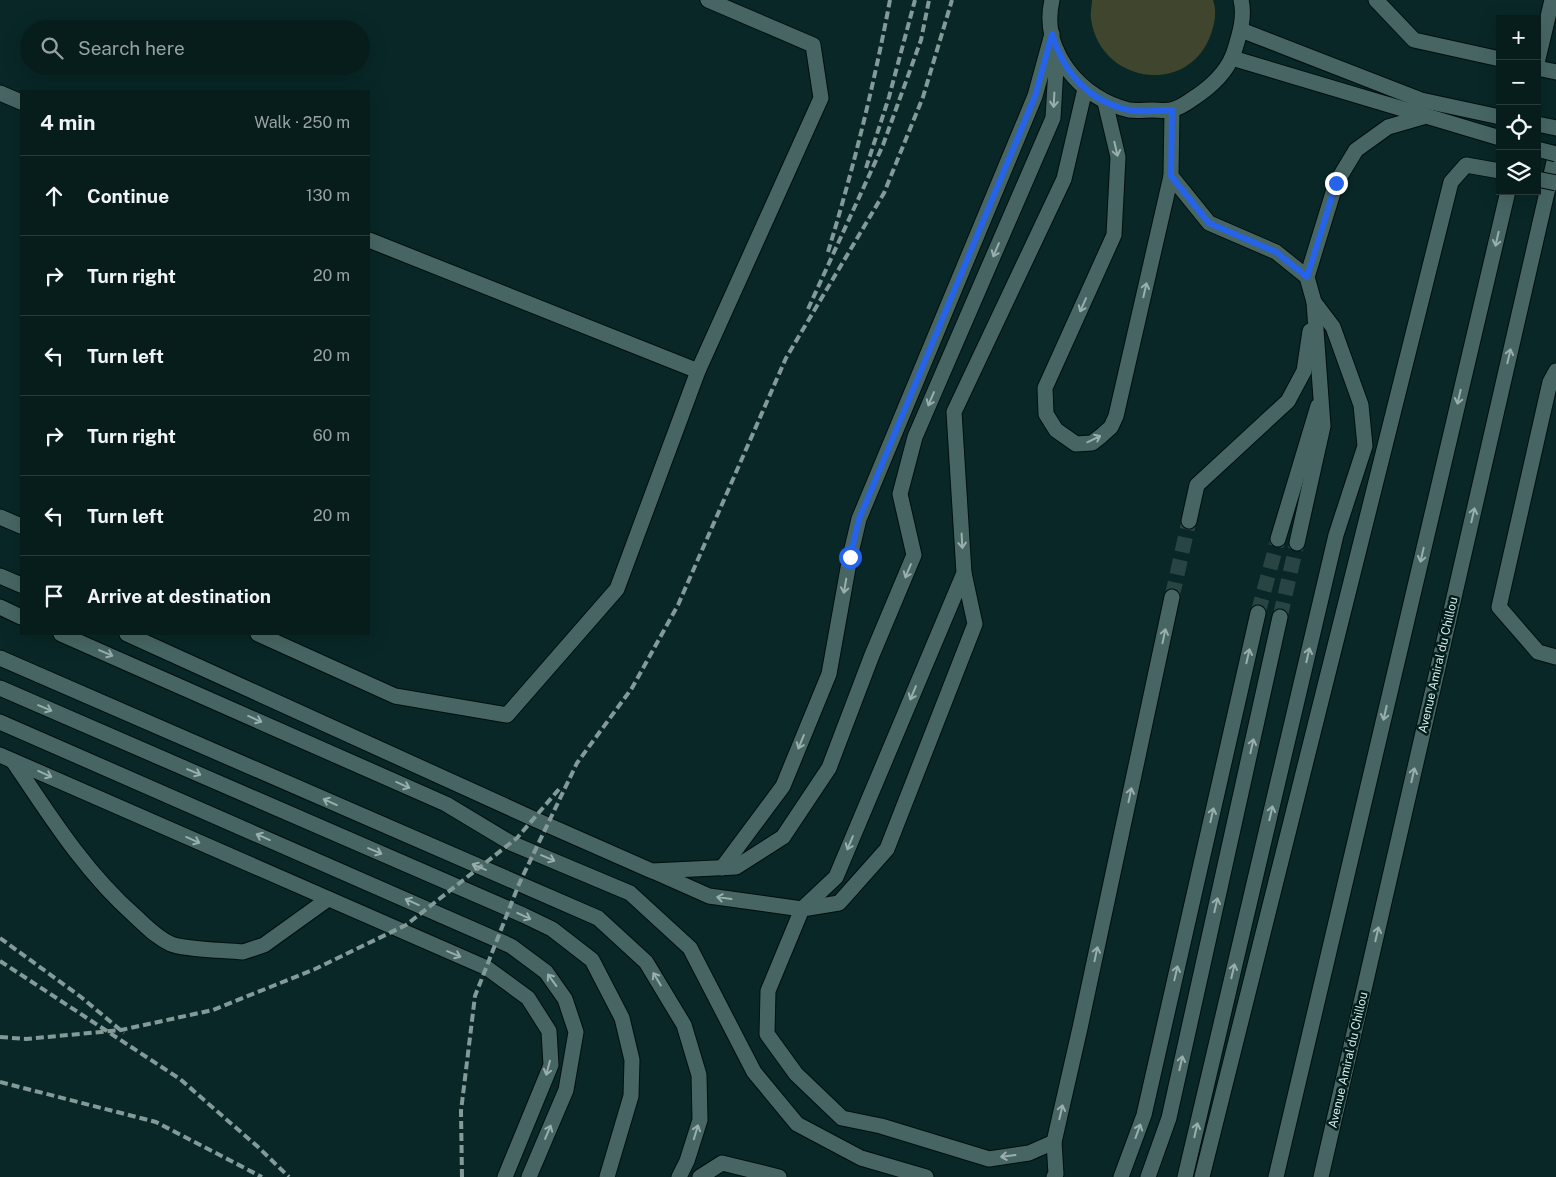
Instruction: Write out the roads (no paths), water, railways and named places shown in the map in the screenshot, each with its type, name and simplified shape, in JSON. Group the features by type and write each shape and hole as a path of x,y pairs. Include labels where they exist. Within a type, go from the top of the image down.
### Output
{"street":[{"path":"260,635 395,696 507,715 617,589 698,370 821,98 813,45 708,0"},
{"path":"1052,0 1050,7 1052,34 1057,51 1068,72 1085,89 1105,102 1131,110 1172,110 1188,102 1214,84 1232,58 1241,30 1241,0"},
{"path":"1376,0 1414,40 1496,58"},
{"path":"1538,60 1552,0"},
{"path":"1241,30 1421,100 1496,116"},
{"path":"722,868 783,786 829,674 850,557 859,519 1035,96 1052,34"},
{"path":"652,871 736,867 783,837 829,768 872,655 914,555 900,494 914,437 1053,118 1057,51"},
{"path":"1232,58 1496,137"},
{"path":"1541,69 1556,72"},
{"path":"129,635 534,819 709,896 802,909 839,903 887,849 975,624 964,573 954,412 1064,179 1085,89"},
{"path":"0,93 20,102"},
{"path":"1105,102 1118,157 1114,235 1045,388 1046,414 1056,430 1076,444 1092,442 1102,436 1111,427 1116,416 1171,176 1172,110"},
{"path":"1297,543 1323,426 1314,302 1307,277 1336,183 1356,150 1388,127 1426,116"},
{"path":"1541,125 1556,128"},
{"path":"1541,150 1556,154"},
{"name":"Avenue Amiral du Chillou","path":"1321,1177 1556,154"},
{"path":"1202,1177 1451,182 1466,165 1496,170"},
{"path":"1171,176 1209,223 1276,252 1307,277"},
{"path":"1541,180 1556,182"},
{"path":"1276,1177 1507,195"},
{"path":"370,240 698,370"},
{"path":"1189,521 1197,485 1288,400 1304,371 1314,302"},
{"path":"1185,1177 1336,535 1365,446 1361,405 1333,327 1314,302"},
{"path":"1556,371 1550,382 1499,607 1538,652 1556,657"},
{"path":"1278,539 1321,396"},
{"path":"0,517 20,526"},
{"path":"964,573 836,876 802,909 768,991 767,1034 796,1074 842,1118 881,1126 989,1159 1029,1153 1054,1142"},
{"path":"0,576 20,585"},
{"path":"1054,1177 1056,1174 1054,1142 1172,596"},
{"path":"0,607 20,616"},
{"path":"1121,1177 1144,1115 1258,613"},
{"path":"1148,1177 1169,1118 1280,617"},
{"path":"63,635 446,804 511,843 630,893 690,948 754,1072 797,1124 861,1158 926,1177"},
{"path":"0,658 598,918 646,962 684,1025 699,1075 700,1120 687,1161 679,1177"},
{"path":"0,688 509,909 552,929 592,960 622,1018 632,1060 630,1096 607,1177"},
{"path":"0,722 511,946 546,972 565,999 576,1032 566,1090 529,1177"},
{"path":"7,758 88,869 124,907 152,932 172,944 243,952 254,949 264,945 328,899"},
{"path":"7,758 487,968 528,998 549,1031 551,1065 505,1177"},
{"path":"700,1177 722,1163 779,1177"}],"tunnel":[{"path":"1172,597 1189,521"},
{"path":"1258,613 1278,539"},
{"path":"1280,617 1297,543"}],"railway":[{"path":"828,252 862,127 890,0"},
{"path":"866,168 889,97 915,0"},
{"path":"808,309 883,145 921,40 929,0"},
{"path":"462,1177 461,1111 475,996 519,884 577,763 632,688 678,605 786,358 884,193 923,97 952,0"},
{"path":"0,1037 26,1039 121,1030 213,1010 315,969 406,925 517,838 560,788"},
{"path":"0,938 81,997 124,1033"},
{"path":"0,961 180,1079 257,1146 289,1177"},
{"path":"0,1082 156,1122 262,1177"}]}
